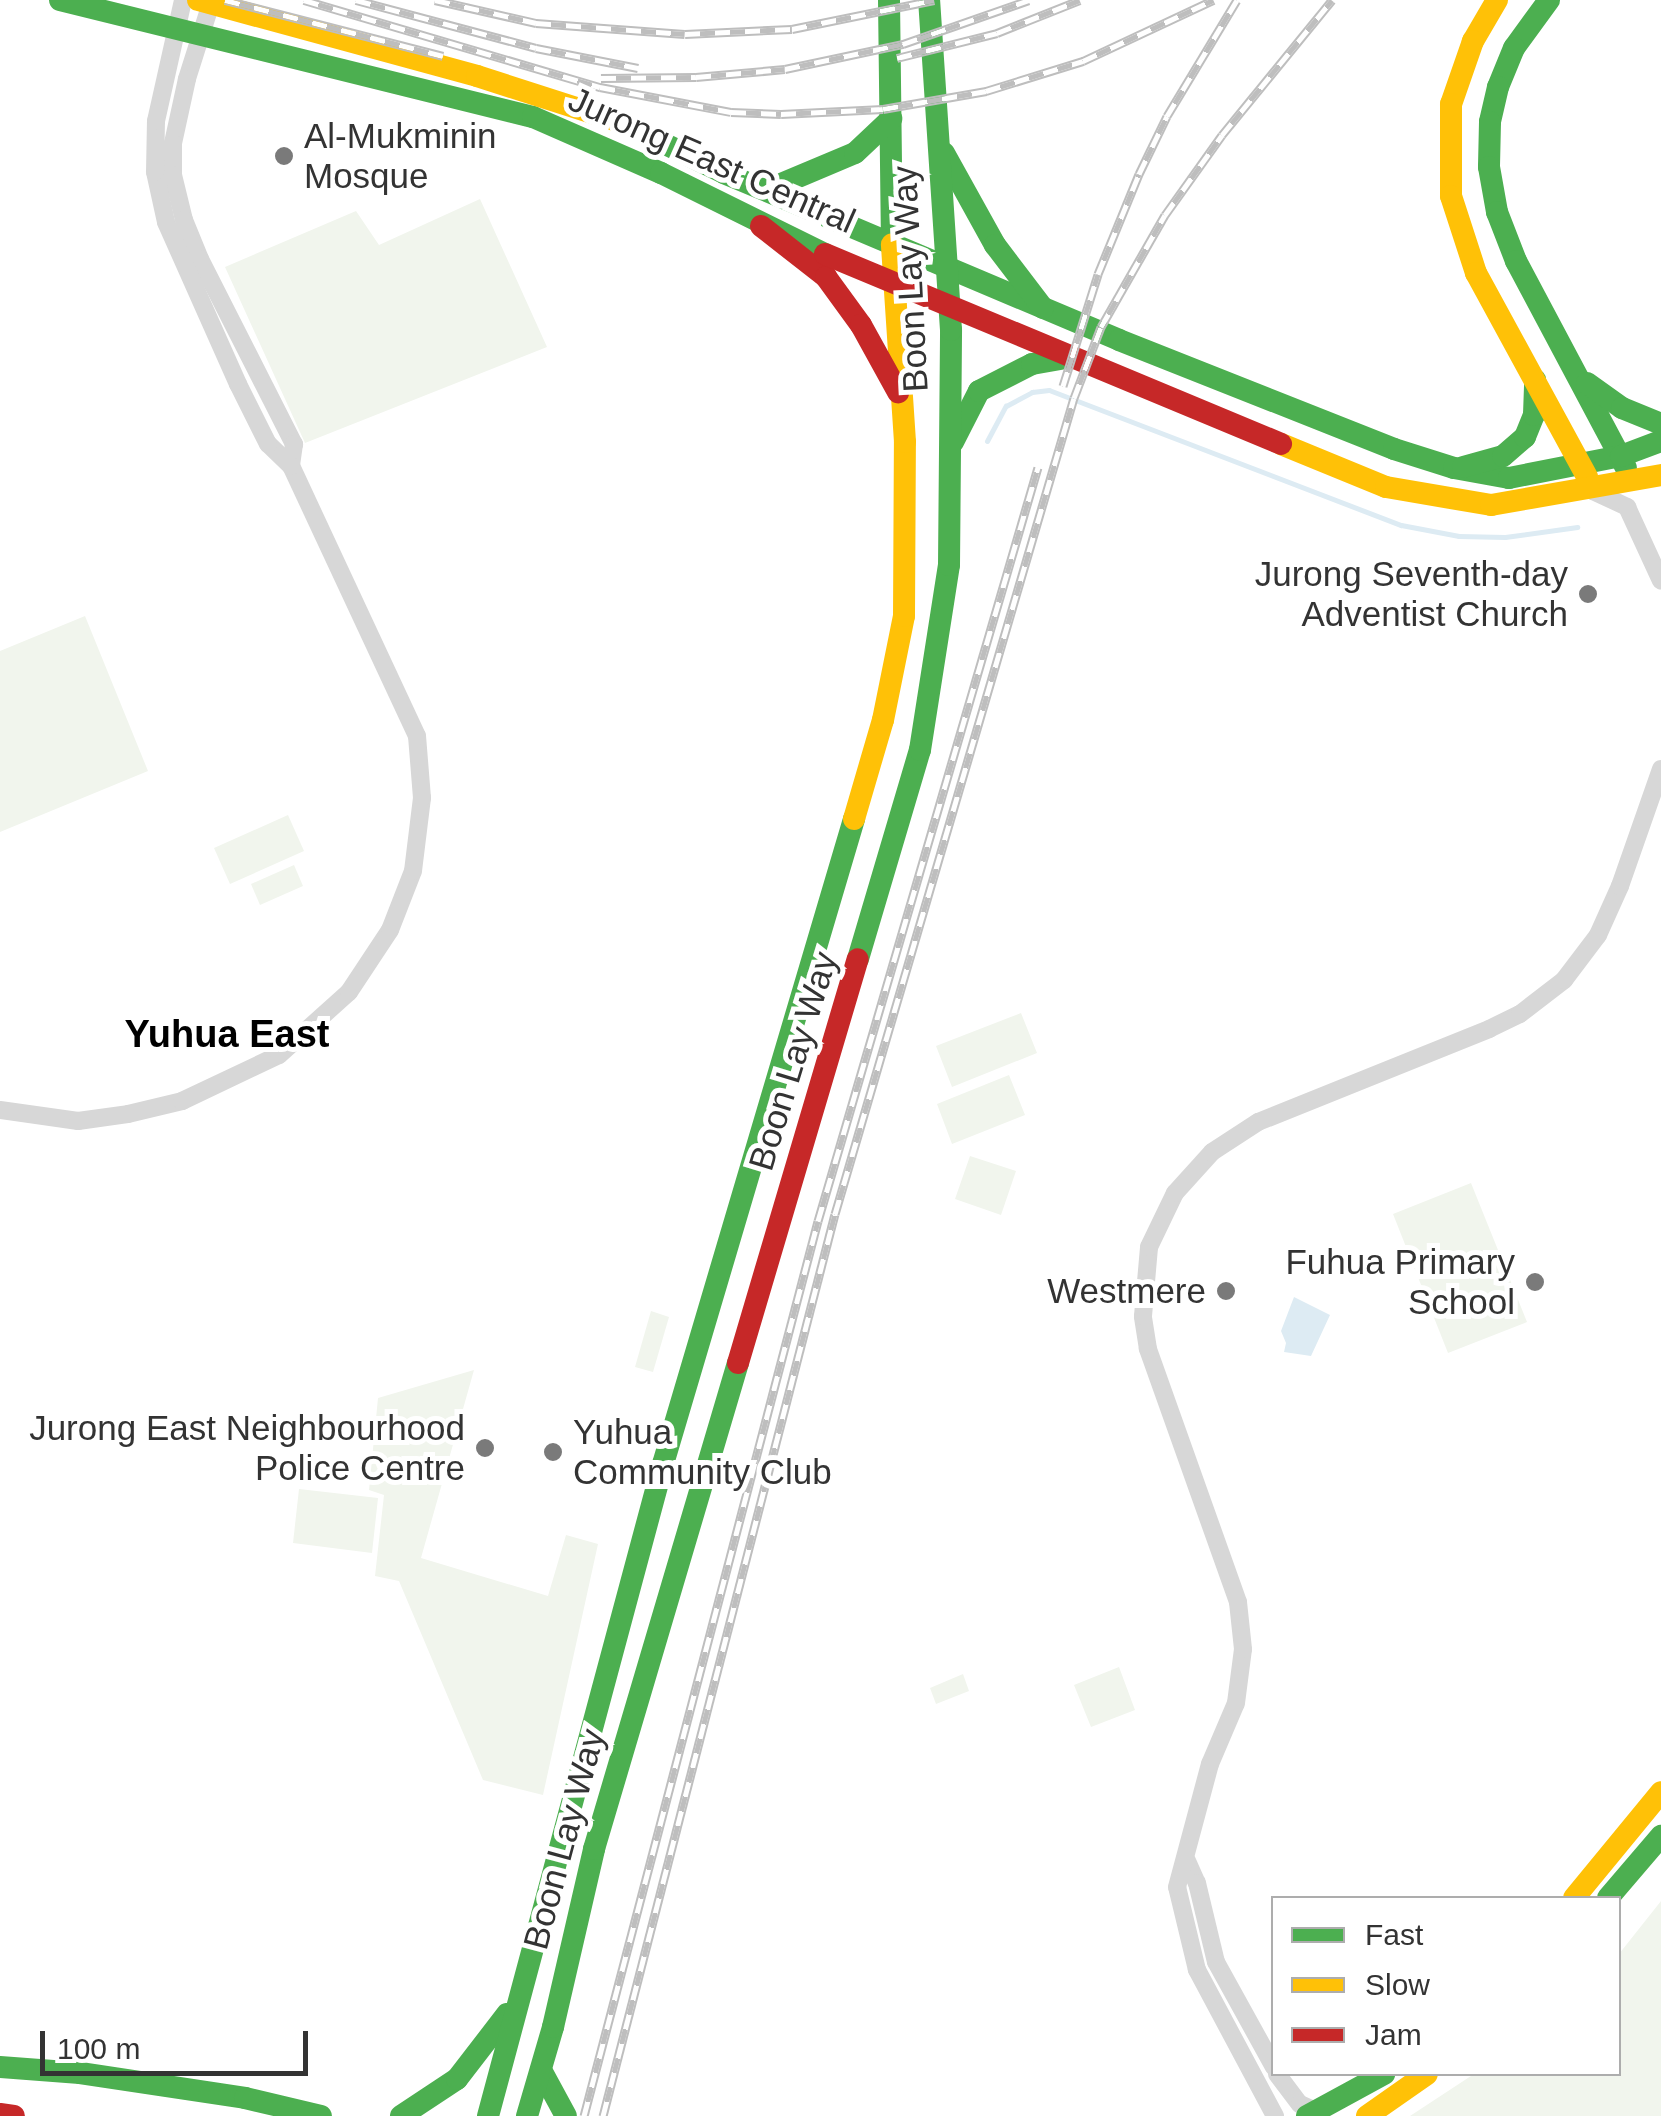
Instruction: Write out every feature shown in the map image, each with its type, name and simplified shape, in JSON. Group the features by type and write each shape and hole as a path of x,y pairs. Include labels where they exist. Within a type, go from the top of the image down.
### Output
{"main road":[{"name":"Jurong East Central","path":"60,0 533,117 661,173 761,226 1067,358 1386,487 1491,505 1661,476"},
{"name":"Boon Lay Way","path":"488,2116 516,2000 663,1464 883,720 904,616 906,442 893,280 889,0"},
{"name":"Boon Lay Way","path":"526,2116 542,2070 594,1850 918,758 949,564 952,444 949,305 930,0"},
{"path":"1497,0 1460,76 1452,104 1449,141 1455,210 1476,273 1593,490"},
{"path":"1549,0 1514,48 1498,87 1492,110 1489,167 1497,212 1516,261 1583,380 1631,482"},
{"name":"Jurong East Central","path":"207,1 478,76 620,122 892,246 1394,449 1454,468 1509,478 1622,456 1661,440"},
{"path":"1460,76 1498,87"},
{"path":"1452,104 1492,110"},
{"path":"767,190 855,153 891,119"},
{"path":"938,143 995,245 1043,308"},
{"path":"761,226 826,277 861,324 902,397"},
{"path":"952,444 980,392 1032,364 1067,358"},
{"path":"1454,468 1503,456 1524,437 1534,415 1535,380"},
{"path":"1583,380 1622,408 1661,424"},
{"path":"1576,1896 1661,1792"},
{"path":"1609,1896 1661,1836"},
{"path":"401,2116 457,2079 516,2000"},
{"path":"0,2068 80,2073 245,2098 321,2116"},
{"path":"542,2070 566,2116"},
{"path":"1311,2114 1380,2076"},
{"path":"1367,2116 1424,2076"},
{"path":"0,2114 14,2116"}],"street":[{"path":"0,1110 78,1121 182,1101 279,1055 349,992 390,930 414,871 422,798 417,736 291,466 268,444 166,222 154,172 154,145 183,0"},
{"path":"207,1 174,143 177,197 200,259 294,444 291,466"},
{"path":"1631,482 1628,507 1661,581"},
{"path":"1593,490 1628,507"},
{"path":"1276,2116 1197,1970 1177,1887 1210,1764 1236,1702 1243,1649 1238,1602 1148,1349 1143,1300 1149,1246 1176,1193 1212,1152 1258,1122 1489,1029 1520,1014 1564,980 1606,918 1634,855 1661,769"},
{"path":"1187,1861 1197,1882 1216,1962 1271,2062"},
{"path":"1279,2076 1311,2114"}],"shaded area":[{"path":"480,199 547,347 305,443 225,267 356,211 379,245"},
{"path":"85,616 148,771 0,832 0,651"},
{"path":"288,815 304,851 230,884 214,848"},
{"path":"294,865 303,886 260,905 251,884"},
{"path":"1021,1013 1037,1053 952,1087 936,1046"},
{"path":"1009,1075 1025,1115 952,1144 937,1104"},
{"path":"970,1156 1016,1171 1001,1215 955,1199"},
{"path":"1471,1183 1527,1322 1448,1353 1393,1214"},
{"path":"1294,1297 1330,1315 1311,1356 1284,1352 1286,1343 1281,1331"},
{"path":"651,1311 669,1317 653,1372 635,1367"},
{"path":"474,1370 421,1558 548,1596 566,1535 598,1544 543,1795 483,1780 399,1581 375,1576 384,1495 369,1490 378,1398"},
{"path":"299,1489 378,1498 372,1553 293,1543"},
{"path":"1119,1667 1135,1710 1091,1727 1074,1685"},
{"path":"963,1674 969,1691 936,1704 930,1688"},
{"path":"1661,1901 1661,2116 1410,2116 1471,2076 1621,2076 1621,1951"}],"waterway":[{"path":"987,441 1006,406 1032,392 1049,390 1401,525 1459,536 1505,537 1577,527"}],"railway":[{"path":"225,0 443,56"},
{"path":"304,0 600,87 731,112 781,114 883,109 986,91 1083,61 1213,0"},
{"path":"356,0 536,48 638,68"},
{"path":"435,0 536,23 685,34 792,29 934,0"},
{"path":"601,78 696,77 785,69 903,44 1029,0"},
{"path":"897,58 997,33 1080,0"},
{"path":"1063,386 1098,274 1139,174 1167,116 1237,0"},
{"path":"603,2116 835,1214 1074,398 1101,327 1165,215 1222,135 1332,0"},
{"path":"584,2116 818,1221 1038,467"}],"traffic: fast":[{"path":"60,0 533,117 661,173 825,254"},
{"path":"889,0 892,244"},
{"path":"858,959 920,750 949,565 951,330 929,0"},
{"path":"1549,0 1514,48 1498,87 1490,122 1489,167 1497,212 1516,261 1626,468"},
{"path":"767,190 855,153 891,119"},
{"path":"657,140 724,173 1119,340 1394,449 1454,468 1509,478 1621,456 1661,441"},
{"path":"944,153 995,245 1043,308"},
{"path":"953,442 979,391 1032,364 1067,358"},
{"path":"1463,467 1503,456 1525,437 1534,415 1535,380"},
{"path":"1587,383 1622,408 1661,424"},
{"path":"488,2116 663,1464 854,819"},
{"path":"527,2116 553,2027 594,1849 738,1363"},
{"path":"1610,1896 1661,1836"},
{"path":"401,2116 457,2079 507,2014"},
{"path":"0,2067 80,2073 245,2098 321,2116"},
{"path":"541,2070 566,2116"},
{"path":"1307,2116 1380,2076"}],"traffic: slow":[{"path":"198,0 477,76 620,122 657,140"},
{"path":"1497,0 1473,41 1451,104 1451,196 1476,273 1587,477"},
{"path":"854,819 883,720 904,616 905,442 892,244"},
{"path":"1281,444 1386,487 1491,505 1661,475"},
{"path":"1576,1896 1661,1792"},
{"path":"1367,2116 1424,2076"}],"traffic: jam":[{"path":"761,226 826,277 861,325 898,392"},
{"path":"825,254 1281,444"},
{"path":"738,1363 858,959"},
{"path":"0,2114 14,2116"}],"place":[{"name":"Al-Mukminin Mosque","path":"284,156"},
{"name":"Jurong Seventh-day Adventist Church","path":"1588,594"},
{"name":"Fuhua Primary School","path":"1535,1282"},
{"name":"Westmere","path":"1226,1291"},
{"name":"Jurong East Neighbourhood Police Centre","path":"485,1448"},
{"name":"Yuhua Community Club","path":"553,1452"}],"district":[{"name":"Yuhua East","path":"227,1035"}]}
